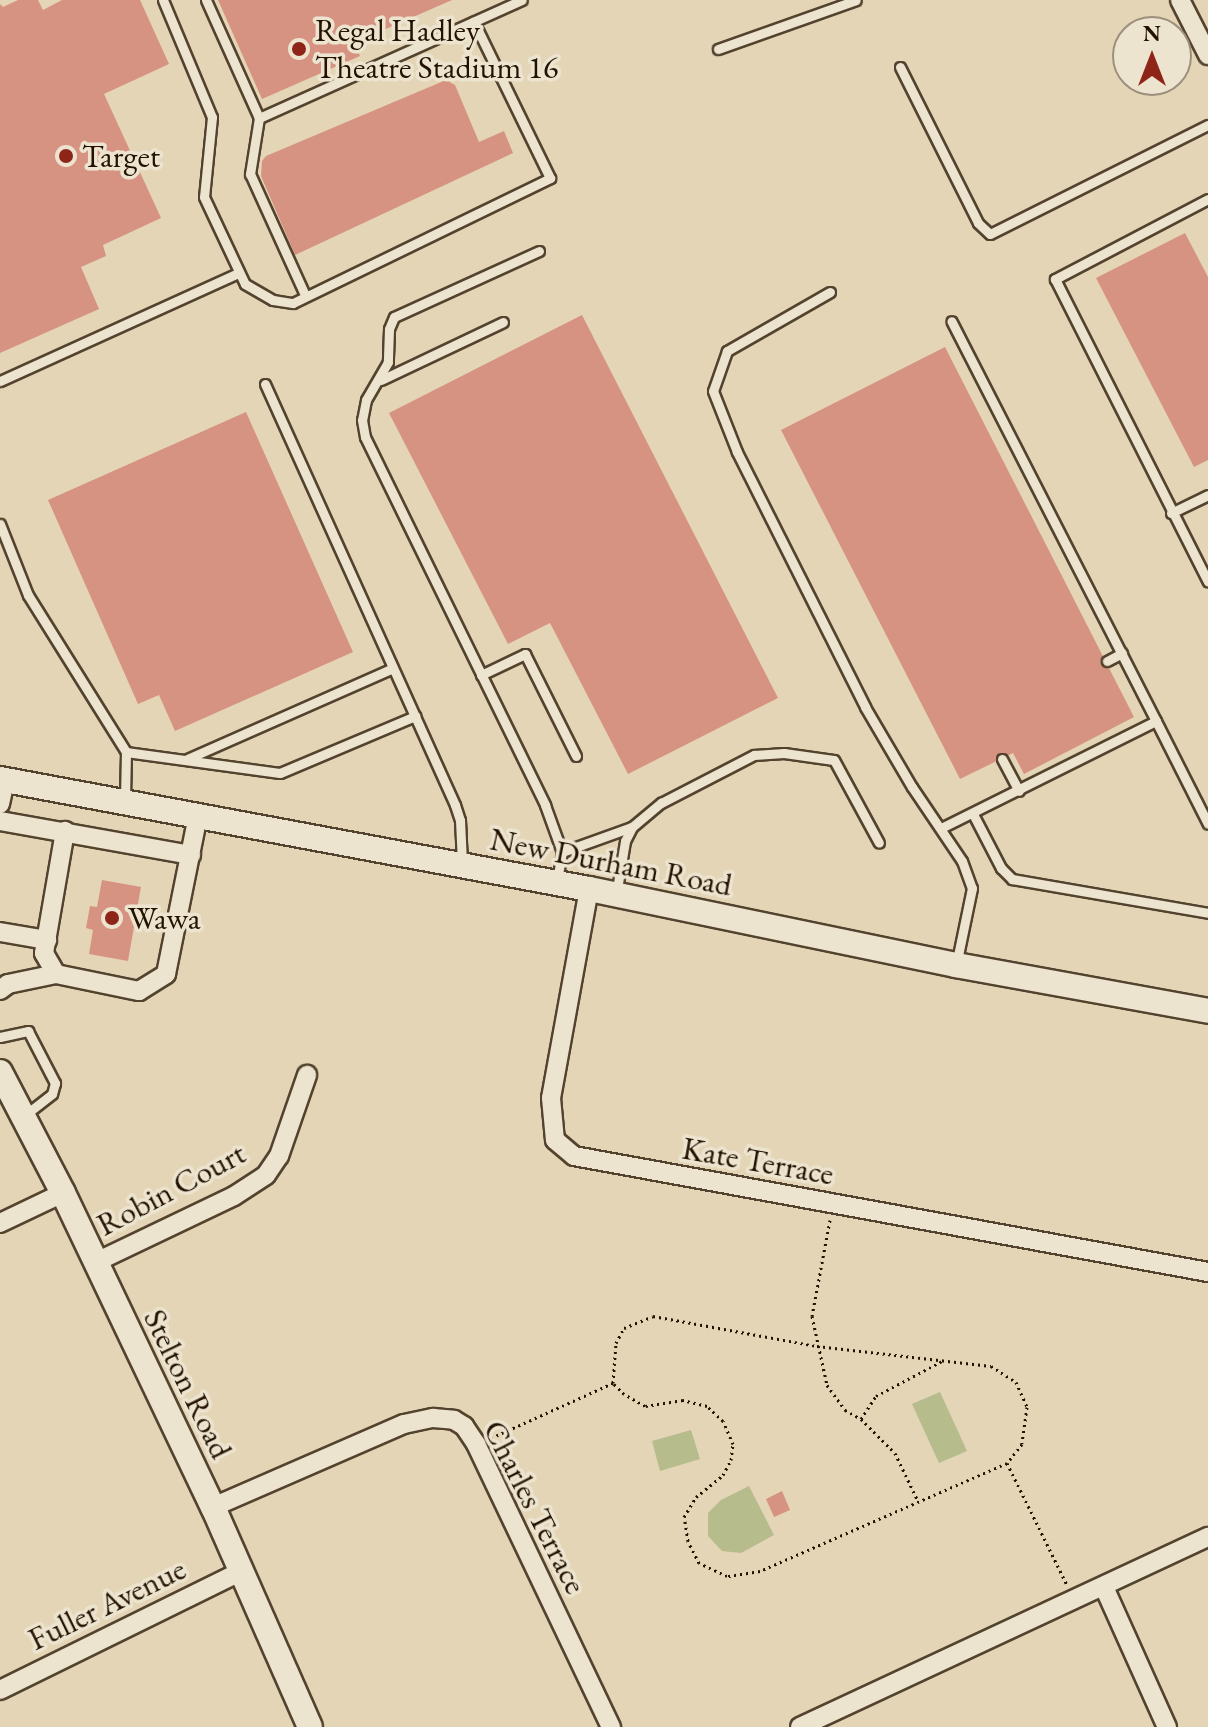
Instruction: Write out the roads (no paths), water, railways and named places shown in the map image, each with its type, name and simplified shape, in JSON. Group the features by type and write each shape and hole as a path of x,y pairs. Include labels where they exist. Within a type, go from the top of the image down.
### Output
{"main road":[{"name":"New Durham Road","path":"3,780 589,889 956,965 1208,1011"},
{"name":"Stelton Road","path":"0,1072 63,1193 213,1507 310,1727"}],"street":[{"path":"1180,0 1208,55"},
{"path":"0,804 3,780"},
{"path":"0,990 8,984 56,974 139,991 166,974 198,816"},
{"path":"0,821 191,855"},
{"path":"56,974 44,953 65,831"},
{"name":"Kate Terrace","path":"589,889 551,1098 555,1140 574,1156 1208,1272"},
{"path":"0,932 47,940"},
{"name":"Robin Court","path":"94,1263 234,1196 266,1175 279,1156 307,1075"},
{"path":"0,1223 63,1193"},
{"name":"Charles Terrace","path":"213,1507 404,1424 433,1418 454,1420 464,1426 476,1444 611,1727"},
{"path":"800,1727 1208,1537"},
{"name":"Fuller Avenue","path":"0,1690 240,1572"},
{"path":"1104,1587 1167,1727"}],"lane":[{"path":"163,0 212,117 204,197 245,284 273,300 293,303 550,178 474,22"},
{"path":"206,0 259,118 250,174 305,295"},
{"path":"259,118 522,0"},
{"path":"718,49 856,0"},
{"path":"900,67 978,223 990,234 1208,125"},
{"path":"1208,199 1055,279 1208,582"},
{"path":"539,251 394,317 389,329 388,362 381,380 366,400 362,420 365,437 545,805 562,852 556,883"},
{"path":"0,381 238,273"},
{"path":"830,292 727,351 713,391 737,452 865,707 912,787 962,861 972,888 956,965"},
{"path":"951,321 1208,824"},
{"path":"381,380 503,322"},
{"path":"265,384 458,812 462,865"},
{"path":"1171,513 1208,495"},
{"path":"0,524 28,595 126,752 125,802"},
{"path":"1107,661 1122,653"},
{"path":"481,675 525,654 576,756"},
{"path":"187,759 393,668"},
{"path":"126,752 280,773 415,716"},
{"path":"941,828 1156,721"},
{"path":"562,852 632,827 661,803 754,755 802,754 834,760 879,843"},
{"path":"1002,759 1019,791"},
{"path":"973,814 1001,868 1012,879 1208,913"},
{"path":"616,895 625,841 632,827"},
{"path":"0,1037 18,1031 28,1031 34,1036 55,1089 23,1116"}],"place":[{"name":"Regal Hadley Theatre Stadium 16","path":"299,49"},
{"name":"Target","path":"66,156"},
{"name":"Wawa","path":"112,918"}]}
